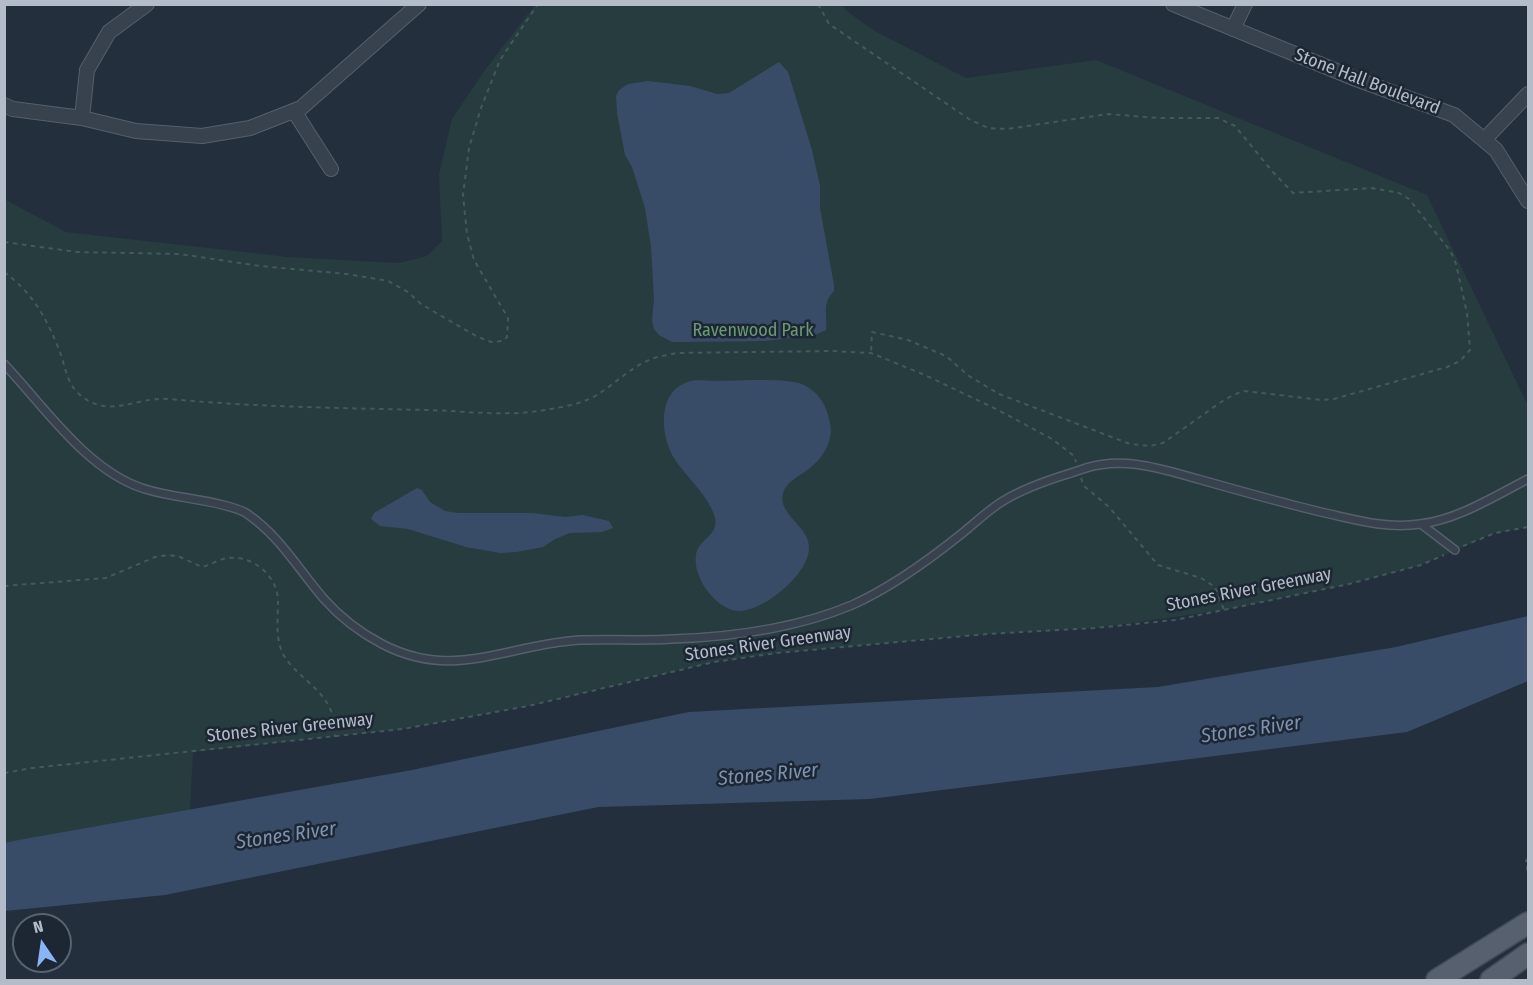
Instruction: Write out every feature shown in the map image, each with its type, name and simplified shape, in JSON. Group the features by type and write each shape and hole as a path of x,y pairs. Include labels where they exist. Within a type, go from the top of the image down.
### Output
{"main road":[{"path":"1437,981 1528,923"},
{"path":"1491,981 1528,954"}],"street":[{"path":"82,118 87,70 92,61 109,32 147,4"},
{"path":"4,105 13,109 82,118 136,131 202,136 250,128 301,108 419,4"},
{"name":"Stone Hall Boulevard","path":"1173,4 1356,79 1454,115 1496,150 1528,201"},
{"path":"1233,29 1245,4"},
{"path":"1484,140 1528,94"},
{"path":"294,111 331,169"}],"lane":[{"path":"4,364 80,448 118,478 143,489 243,511 273,534 325,599 364,633 385,645 427,660 470,661 580,640 712,636 766,630 810,620 854,604 886,585 938,552 1002,501 1038,483 1097,465 1143,464 1291,504 1389,526 1420,524 1442,519 1528,479"},
{"path":"1420,524 1455,550"}],"path":[{"path":"4,242 77,252 180,255 260,266 347,274 388,281 408,292 428,309 476,336 491,342 503,341 507,338 508,318 474,260 467,234 464,195 469,148 500,60 538,4"},
{"path":"818,4 830,24 853,42 969,119 988,128 1007,129 1108,114 1158,118 1218,118 1235,126 1260,158 1293,193 1372,188 1399,192 1409,199 1451,252 1460,279 1470,337 1470,350 1460,362 1334,399 1322,400 1244,391 1233,394 1162,443 1150,446 1130,444 999,394 969,376 946,356 908,340 873,332 871,353"},
{"path":"4,272 31,294 61,354 69,382 78,393 92,402 109,408 161,398 282,407 503,413 541,411 572,405 595,396 636,367 654,358 676,353 832,351 871,353 935,380 1052,439 1074,456 1077,466"},
{"path":"1080,476 1084,486 1109,507 1158,565 1201,578 1215,587 1224,610"},
{"name":"Stones River Greenway","path":"4,773 32,768 403,729 528,706 714,662 777,653 1175,620 1349,584 1421,565 1495,533 1528,527"},
{"path":"4,586 106,578 155,557 169,555 180,557 202,567 230,558 250,560 266,571 278,596 278,638 282,652 290,665 324,699 332,713 335,737"},
{"path":"1528,858 1526,861 1528,873"}],"green space":[{"name":"Ravenwood Park","path":"535,5 842,5 875,31 966,78 1096,60 1427,195 1528,406 1528,527 1495,533 1421,565 1349,584 1224,610 1095,628 987,634 777,653 714,662 528,706 403,729 193,752 190,810 5,843 4,199 66,232 288,257 399,263 427,256 442,241 439,174 452,119 485,70"}],"water":[{"path":"779,62 788,72 812,150 820,186 820,208 834,285 834,291 826,305 826,330 815,335 765,341 672,342 659,335 652,321 654,299 651,247 645,208 632,167 625,155 616,96 619,90 628,84 648,81 690,86 717,94 729,93"},
{"path":"698,380 771,380 797,383 811,389 819,397 825,406 830,423 831,435 824,452 816,462 785,488 783,493 782,501 785,508 808,540 807,558 802,569 772,598 760,605 739,611 722,605 715,599 698,573 696,555 700,545 714,529 715,518 708,502 674,458 665,434 665,410 669,399 675,390 685,383"},
{"path":"417,488 422,490 430,502 445,511 533,513 565,517 583,515 609,521 613,528 602,532 570,533 543,547 500,553 466,547 408,529 380,526 371,519 374,513"},
{"name":"Stones River","path":"1528,616 1528,681 1407,732 870,799 598,807 165,895 5,911 5,843 13,841 412,770 689,712 1158,687 1396,647"}]}
